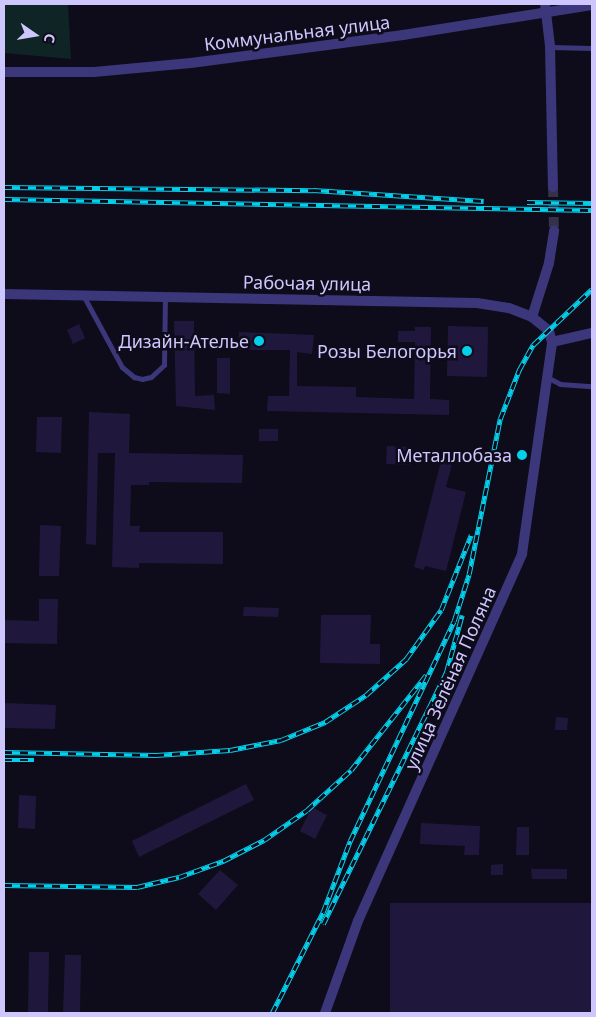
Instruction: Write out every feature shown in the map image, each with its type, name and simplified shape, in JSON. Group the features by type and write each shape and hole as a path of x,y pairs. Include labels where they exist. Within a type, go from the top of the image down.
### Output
{"street":[{"name":"Коммунальная улица","path":"4,72 94,72 191,63 547,8 592,5"},
{"path":"547,8 550,46 553,187"},
{"path":"532,317 550,263 554,230"},
{"name":"Рабочая улица","path":"4,294 477,303 509,308 532,317 549,331 552,342"},
{"path":"552,342 592,333"},
{"name":"улица Зелёная Поляна","path":"325,1013 358,921 522,554 544,376 552,342"}],"lane":[{"path":"550,46 592,48"},
{"path":"82,295 122,367 128,373 142,378 151,377 164,365 165,296"},
{"path":"544,376 560,384 592,386"}],"green space":[{"path":"4,4 68,4 71,59 4,53"}],"building":[{"path":"174,321 194,321 195,396 214,395 215,410 176,406"},
{"path":"79,324 85,338 73,344 67,330"},
{"name":"Розы Белогорья","path":"448,326 488,327 487,377 447,376"},
{"path":"415,327 431,327 430,399 449,400 449,415 267,411 268,396 289,396 290,350 238,350 239,332 314,335 312,354 297,352 297,386 356,387 356,397 414,399 415,342 398,342 398,331 415,331"},
{"path":"217,358 230,358 230,394 217,393"},
{"path":"89,412 130,414 129,453 243,455 242,483 149,482 149,485 131,485 130,526 140,526 139,532 223,532 223,564 139,563 139,568 112,567 115,453 98,453 96,545 86,544"},
{"path":"37,417 62,417 61,453 36,452"},
{"path":"259,429 278,429 278,441 259,441"},
{"path":"387,446 411,447 410,465 386,464"},
{"path":"441,461 452,464 446,487 466,492 446,571 425,566 424,570 414,567"},
{"path":"40,525 61,526 59,576 39,576"},
{"path":"39,599 58,599 57,644 4,643 4,620 39,621"},
{"path":"244,607 279,608 278,617 243,616"},
{"path":"321,615 371,615 370,644 380,644 380,664 320,663"},
{"path":"4,703 56,705 55,729 4,728"},
{"path":"556,717 568,718 567,730 555,730"},
{"path":"246,784 254,800 139,857 132,841"},
{"path":"19,795 36,796 35,829 18,828"},
{"path":"312,807 327,815 315,839 300,831"},
{"path":"421,823 480,826 479,855 464,855 465,846 420,844"},
{"path":"517,827 529,827 529,855 516,855"},
{"path":"503,864 503,875 491,875 491,865"},
{"path":"531,869 567,869 567,879 532,879"},
{"path":"220,870 238,885 216,910 198,894"},
{"path":"390,903 592,903 592,1013 390,1013"},
{"path":"29,952 49,952 48,1013 28,1013"},
{"path":"65,955 81,955 80,1013 63,1013"}],"tunnel":[{"path":"553,187 554,230"}],"railway":[{"path":"4,187 313,190 484,201"},
{"path":"4,199 592,210"},
{"path":"527,202 592,203"},
{"path":"272,1013 323,912 350,841 454,621 469,574 500,419 519,370 533,345 592,289"},
{"path":"4,752 156,755 230,750 281,740 325,722 366,695 406,659 441,610 471,535"},
{"path":"323,924 446,673 462,615"},
{"path":"4,885 137,887 179,877 223,861 264,840 307,810 351,770 426,675"},
{"path":"4,760 34,760"}],"place":[{"name":"Дизайн-Ателье","path":"259,341"},
{"name":"Розы Белогорья","path":"467,351"},
{"name":"Металлобаза","path":"522,455"}]}
